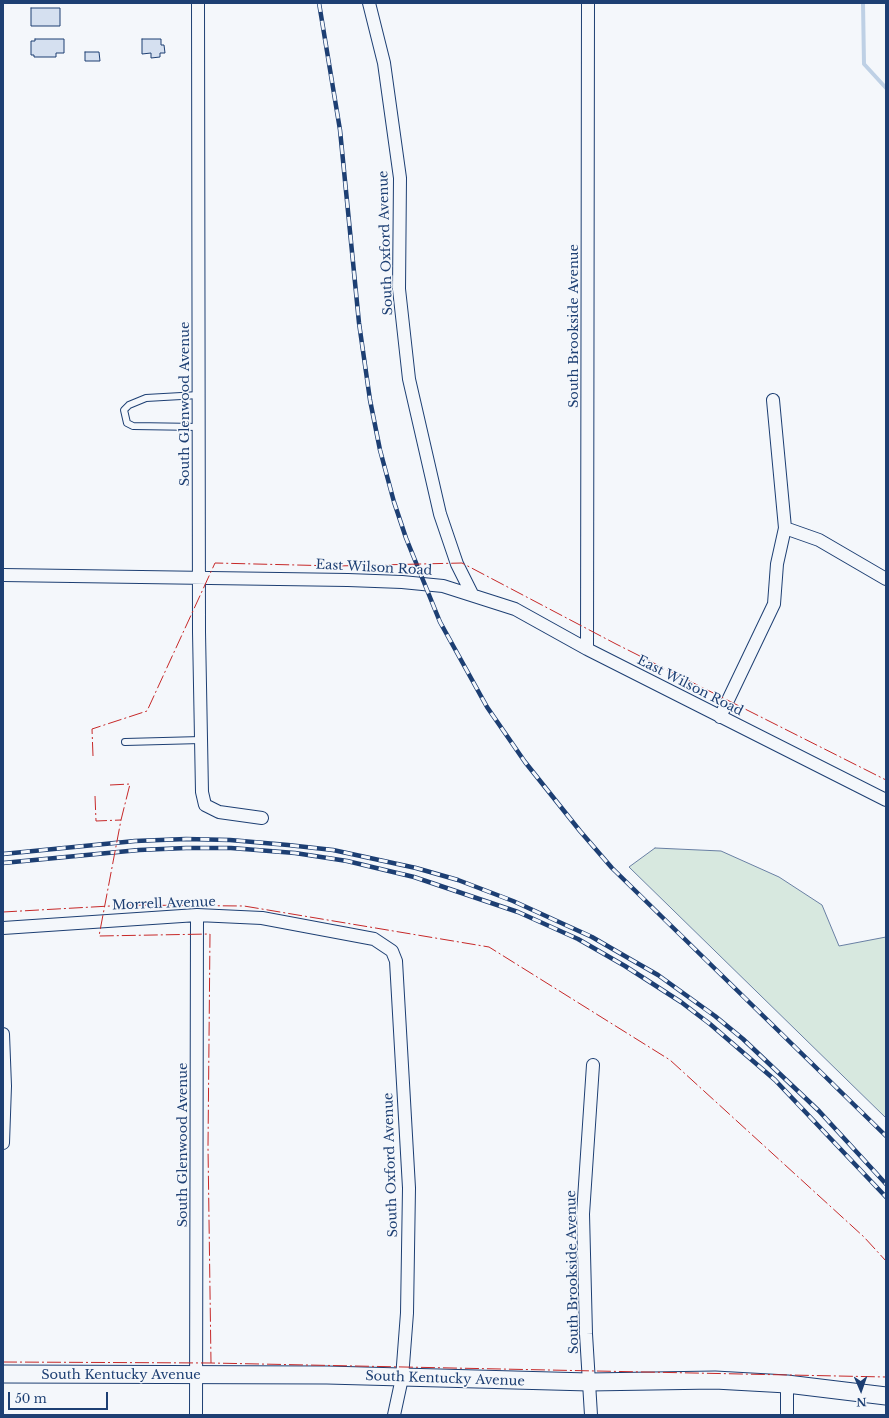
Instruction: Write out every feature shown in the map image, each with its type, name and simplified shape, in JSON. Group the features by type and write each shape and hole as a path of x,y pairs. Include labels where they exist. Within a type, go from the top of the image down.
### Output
{"street":[{"name":"South Glenwood Avenue","path":"198,3 199,578 202,792 205,805 219,812 262,818"},
{"name":"South Oxford Avenue","path":"369,3 384,63 400,178 399,289 409,379 440,514 458,564 472,594"},
{"name":"South Brookside Avenue","path":"587,649 588,3"},
{"path":"720,717 774,604 777,564 785,528 773,400"},
{"path":"785,528 819,540 886,579"},
{"name":"East Wilson Road","path":"3,575 402,582 443,586 472,594 515,609 587,649 886,800"},
{"name":"South Glenwood Avenue","path":"196,1415 197,915"},
{"name":"Morrell Avenue","path":"3,928 197,915 262,918 340,931 374,939 392,951"},
{"name":"South Oxford Avenue","path":"392,951 396,961 409,1188 407,1313 402,1378 394,1415"},
{"path":"3,1034 5,1086 3,1143"},
{"name":"South Brookside Avenue","path":"591,1415 583,1214 592,1065"},
{"name":"South Kentucky Avenue","path":"3,1374 197,1376 327,1375 589,1382 715,1380 787,1384 886,1396"},
{"path":"786,1415 787,1384"}],"lane":[{"path":"199,396 146,398 129,405 124,410 126,423 132,426 199,428"},
{"path":"125,742 201,740"}],"shaded area":[{"path":"655,848 721,851 779,877 822,905 839,946 886,937 886,1118 629,867"}],"building":[{"path":"31,8 60,8 60,26 31,26"},
{"path":"35,39 64,39 64,53 56,53 56,57 34,57 34,55 31,55 31,41 35,41"},
{"path":"142,39 161,39 161,45 164,45 165,53 160,53 160,57 151,58 151,53 142,54"},
{"path":"85,52 99,52 100,61 85,61"}],"waterway":[{"path":"863,3 864,64 886,88"}],"railway":[{"path":"319,3 340,130 359,323 370,400 380,450 394,502 406,538 440,622 487,707 525,762 580,831 612,868 886,1136"},
{"path":"3,854 135,841 186,839 230,840 333,850 416,868 458,880 513,901 592,937 658,975 715,1016 743,1039 819,1111 886,1184"},
{"path":"3,863 139,850 186,848 231,848 295,853 347,861 414,877 518,912 578,939 625,966 681,1002 710,1024 775,1080 886,1197"}],"power":[{"path":"93,756 92,729 147,711 215,563 337,566 462,563 616,644 886,780"},
{"path":"110,785 130,784 121,820 99,936 210,934 208,1147 211,1363"},
{"path":"95,796 96,821 121,820"},
{"path":"3,912 128,905 244,906 489,947 670,1060 864,1237 886,1261"},
{"path":"3,1362 211,1363 886,1377"}]}
